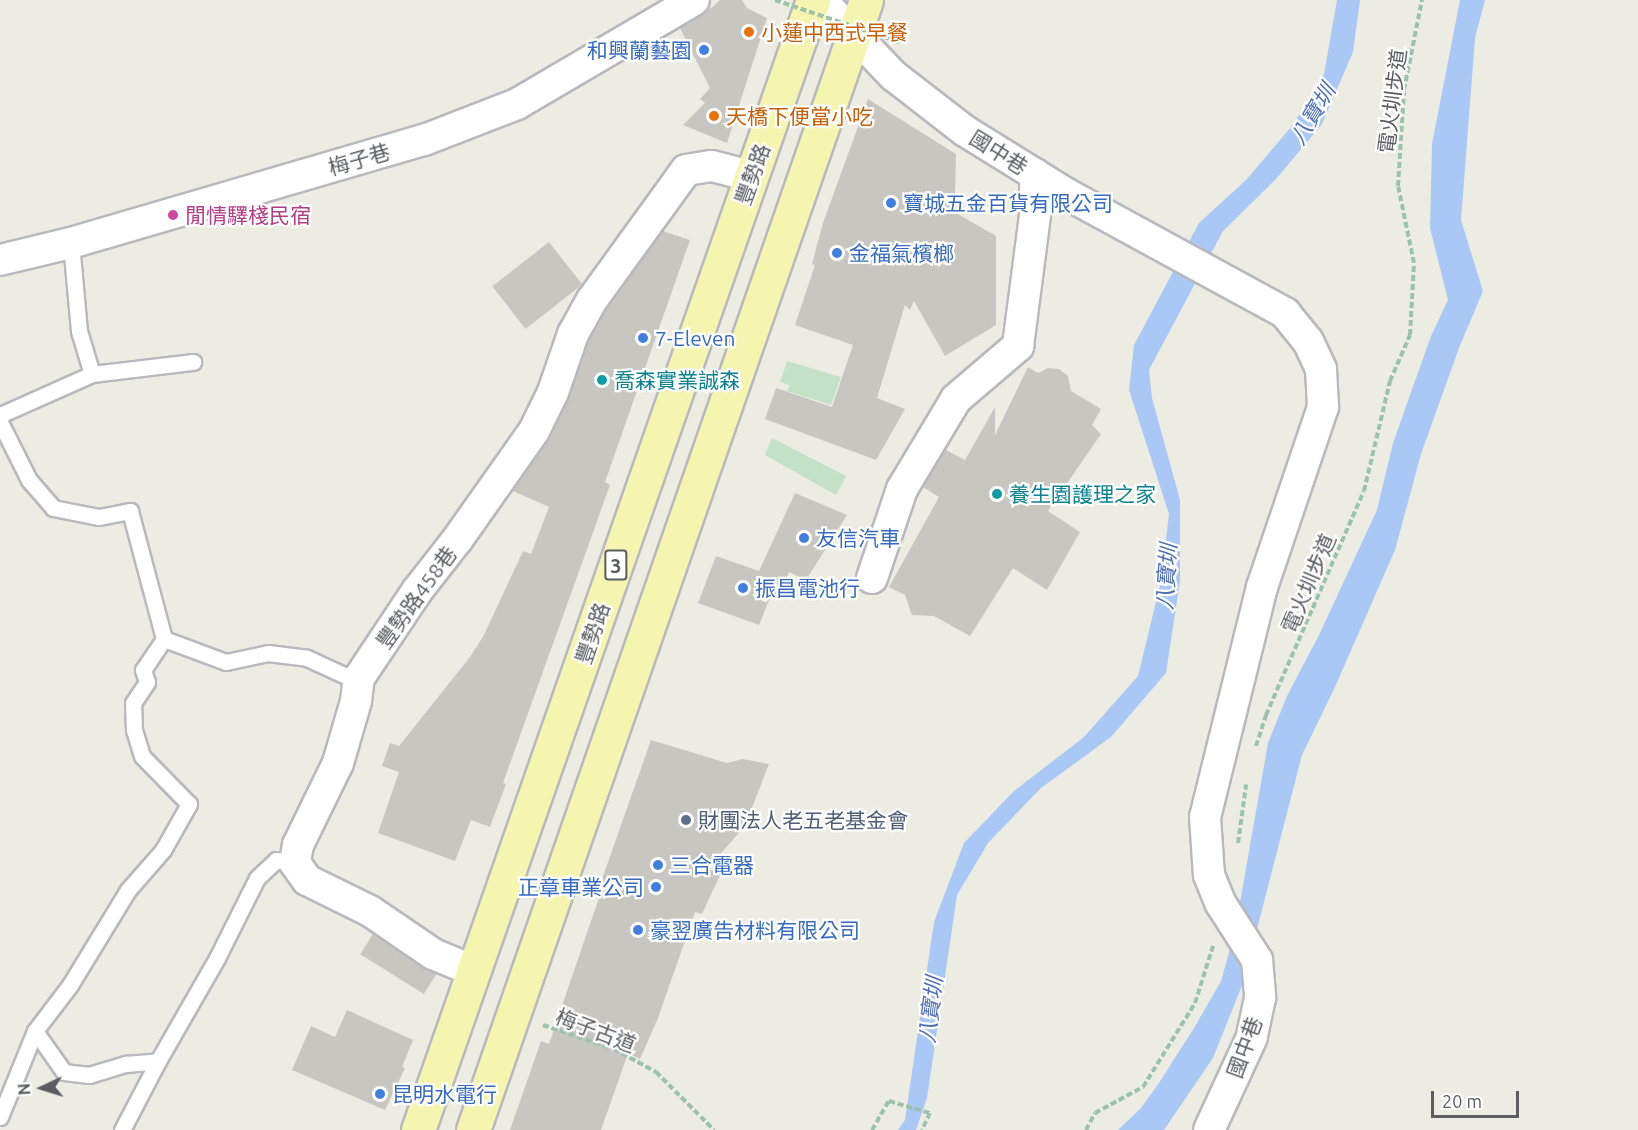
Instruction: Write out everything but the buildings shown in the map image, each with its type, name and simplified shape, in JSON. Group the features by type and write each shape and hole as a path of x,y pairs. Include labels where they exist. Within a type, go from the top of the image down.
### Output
{"main road":[{"name":"豐勢路","path":"418,1130 813,0"},
{"path":"473,1130 866,0"}],"street":[{"name":"梅子巷","path":"0,260 71,243 424,140 517,104 694,0"},
{"name":"國中巷","path":"821,0 894,76 965,131 1035,174 1285,313 1308,340 1321,369 1323,408 1262,587 1205,817 1209,875 1221,904 1257,960 1260,998 1252,1037 1209,1130"},
{"name":"豐勢路458巷","path":"295,863 298,845 338,763 359,682 417,591 457,540 534,430 553,393 573,334 592,300 676,171 712,166 751,177"},
{"path":"872,578 902,489 956,399 1018,346 1035,215 1035,174"},
{"path":"295,863 307,880 370,911 433,954 474,971"}],"lane":[{"path":"71,243 79,331 92,374"},
{"path":"0,415 92,374 193,362"},
{"path":"0,422 29,480 53,508 99,517 130,511 164,639 143,670 147,682 133,703 134,730 142,756 189,804 163,850 128,890 70,985 35,1031 0,1117"},
{"path":"164,639 226,662 268,652 307,658 359,682"},
{"path":"122,1130 158,1061 217,958 257,878 276,860 295,863"},
{"path":"35,1031 64,1072 89,1075 126,1064 158,1061"}],"path":[{"path":"775,0 899,42"},
{"name":"電火圳步道","path":"1255,749 1266,715 1364,491 1390,381 1410,335 1414,263 1398,186 1404,90 1422,0"},
{"path":"1237,847 1246,782"},
{"path":"1086,1130 1095,1113 1143,1087 1196,1003 1218,931 1221,904"},
{"name":"梅子古道","path":"514,1016 614,1049 656,1072 714,1130"},
{"path":"872,1130 889,1101 930,1113 922,1130"}],"green space":[{"path":"787,361 841,377 831,405 787,391 790,385 780,382"},
{"path":"772,438 846,476 836,495 765,455"}],"water":[{"name":"八寶圳","path":"1337,0 1360,0 1353,52 1322,124 1277,178 1223,231 1149,370 1152,398 1180,500 1180,581 1166,673 1111,737 1041,788 988,843 957,895 927,1098 916,1130 898,1130 905,1120 934,922 964,843 1014,791 1084,737 1138,676 1161,581 1169,514 1129,390 1134,345 1199,223 1246,180 1292,126 1324,74"},
{"path":"1460,0 1485,0 1475,38 1461,220 1483,291 1459,348 1421,454 1395,550 1335,687 1302,755 1243,983 1213,1058 1164,1130 1118,1130 1141,1108 1159,1083 1221,981 1235,931 1268,743 1287,696 1319,635 1377,510 1393,443 1431,336 1448,300 1430,228 1432,144"}],"place":[{"name":"小蓮中西式早餐","path":"749,32"},
{"name":"和興蘭藝園","path":"704,50"},
{"name":"天橋下便當小吃","path":"714,116"},
{"name":"寶城五金百貨有限公司","path":"891,203"},
{"name":"閒情驛棧民宿","path":"173,215"},
{"name":"金福氣檳榔","path":"837,253"},
{"name":"7-Eleven","path":"643,338"},
{"name":"喬森實業誠森","path":"602,380"},
{"name":"養生園護理之家","path":"997,494"},
{"name":"友信汽車","path":"804,538"},
{"name":"振昌電池行","path":"743,588"},
{"name":"財團法人老五老基金會","path":"686,820"},
{"name":"三合電器","path":"658,865"},
{"name":"正章車業公司","path":"656,887"},
{"name":"豪翌廣告材料有限公司","path":"638,930"},
{"name":"昆明水電行","path":"380,1094"}]}
